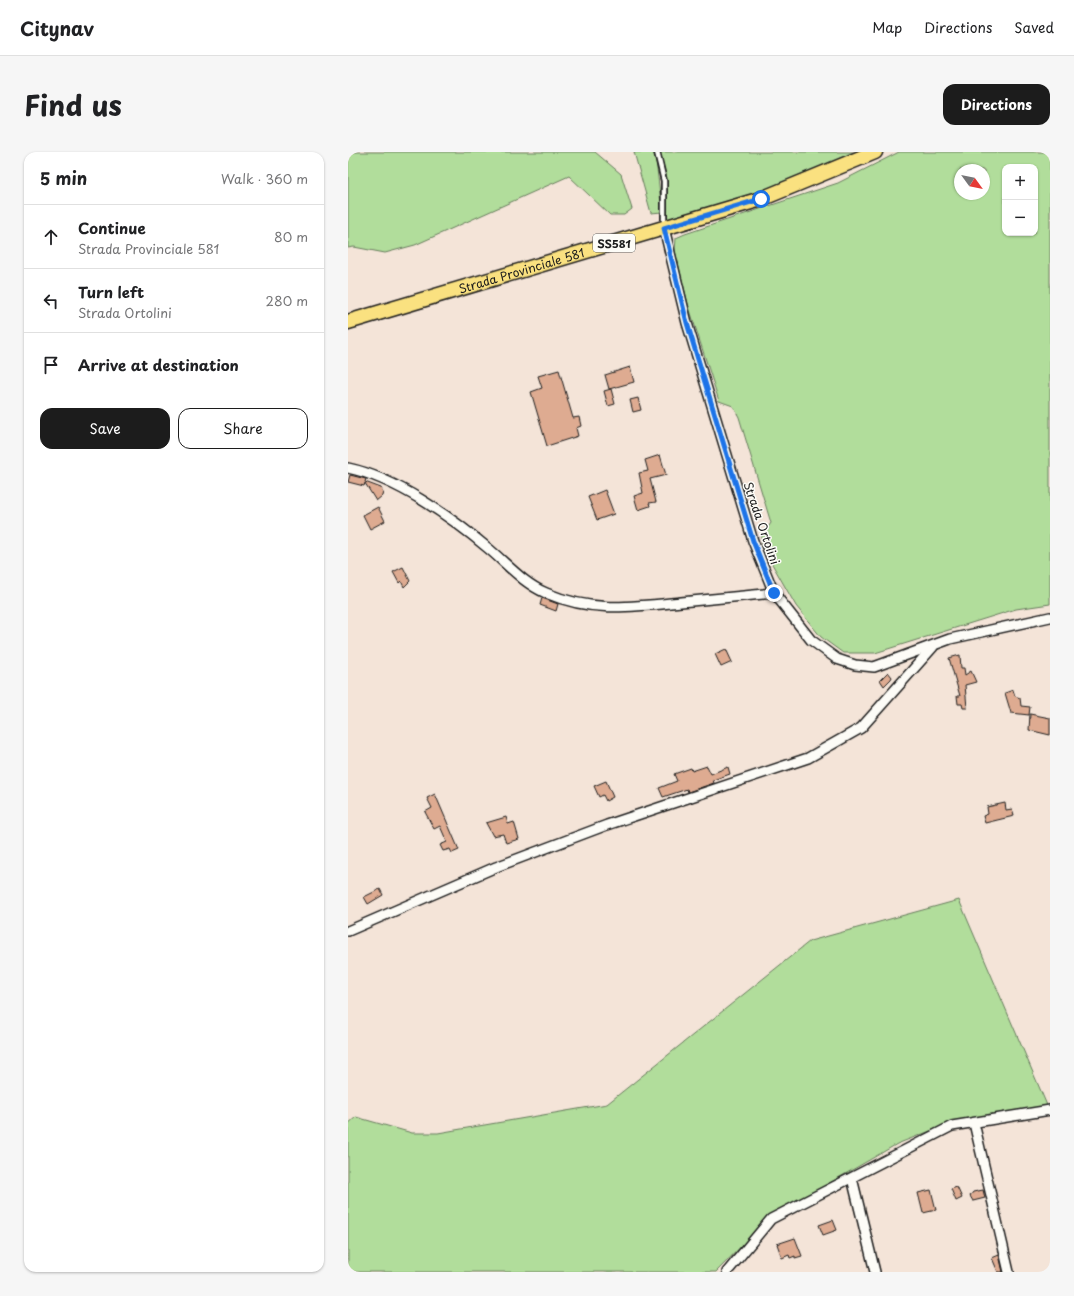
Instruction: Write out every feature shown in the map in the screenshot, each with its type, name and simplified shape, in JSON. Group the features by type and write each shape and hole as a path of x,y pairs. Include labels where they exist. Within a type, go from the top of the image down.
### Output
{"main road":[{"name":"Strada Provinciale 581","path":"348,322 761,199 875,152"}],"street":[{"name":"Strada Ortolini","path":"664,228 687,323 753,541 774,593 811,640 828,654 846,662 874,667 950,639 994,628 1050,617"},
{"path":"348,468 377,476 419,500 461,526 533,587 565,600 588,605 622,608 774,593"},
{"path":"348,932 496,867 607,825 808,758 861,728 934,646"},
{"path":"727,1272 771,1220 952,1126 1050,1110"},
{"path":"974,1123 1009,1272"},
{"path":"852,1178 875,1272"}],"lane":[{"path":"656,152 664,181 664,228"}],"green space":[{"path":"348,152 595,152 621,174 632,209 624,215 610,215 569,176 415,245 385,253 354,247 348,248"},
{"path":"634,152 655,152 662,212 651,213"},
{"path":"660,152 866,152 816,176 666,223"},
{"path":"899,152 1050,152 1050,604 1016,609 875,653 843,653 821,637 796,606 763,548 761,537 771,523 739,417 733,406 719,401 688,304 675,251 676,238 838,183"},
{"path":"959,900 1049,1110 953,1122 897,1144 769,1218 716,1272 348,1272 348,1124 356,1117 412,1133 438,1133 607,1104 810,941"}],"building":[{"path":"630,367 634,382 609,389 605,375"},
{"path":"559,370 573,418 579,417 581,426 576,428 578,436 547,446 531,392 542,388 538,376"},
{"path":"611,389 615,404 608,406 604,391"},
{"path":"638,398 641,410 633,412 630,400"},
{"path":"660,455 666,475 650,479 656,502 649,503 650,506 638,510 634,496 643,493 639,473 648,471 645,460"},
{"path":"350,475 366,479 365,482 381,488 383,492 382,496 376,501 365,483 364,486 348,482"},
{"path":"605,490 614,514 597,520 588,497"},
{"path":"378,507 385,521 370,529 363,515"},
{"path":"403,567 410,581 404,587 401,581 399,583 393,572"},
{"path":"542,598 558,604 556,611 540,605"},
{"path":"726,649 732,662 721,667 715,654"},
{"path":"960,655 961,668 964,668 965,675 971,671 976,682 965,685 967,708 963,708 962,704 958,704 957,696 960,696 949,658"},
{"path":"888,672 892,677 884,686 880,680"},
{"path":"1013,690 1015,696 1020,698 1021,706 1030,707 1029,715 1011,713 1005,693"},
{"path":"1030,714 1050,718 1050,735 1029,730"},
{"path":"707,766 711,774 728,767 730,774 713,780 714,783 688,792 687,789 663,797 659,788 677,781 674,774 691,768 692,771"},
{"path":"606,781 613,797 606,801 603,795 599,797 594,786"},
{"path":"435,794 459,850 452,853 450,849 443,851 440,845 447,842 440,826 434,829 425,812 432,808 427,798"},
{"path":"1005,803 1006,810 1012,809 1014,816 985,823 983,816 988,814 987,807"},
{"path":"506,817 508,824 514,822 519,839 506,843 503,834 493,836 486,823"},
{"path":"380,889 383,895 368,904 364,897"},
{"path":"957,1187 962,1198 956,1201 951,1189"},
{"path":"931,1190 936,1210 923,1213 918,1193"},
{"path":"983,1190 985,1198 973,1201 970,1196 973,1192"},
{"path":"833,1220 837,1230 823,1235 819,1225"},
{"path":"795,1238 802,1256 790,1258 789,1255 782,1258 777,1244"},
{"path":"999,1255 1003,1272 998,1272 992,1258"}],"route":[{"path":"761,199 664,228 687,323 753,541 772,584 774,593"}]}
